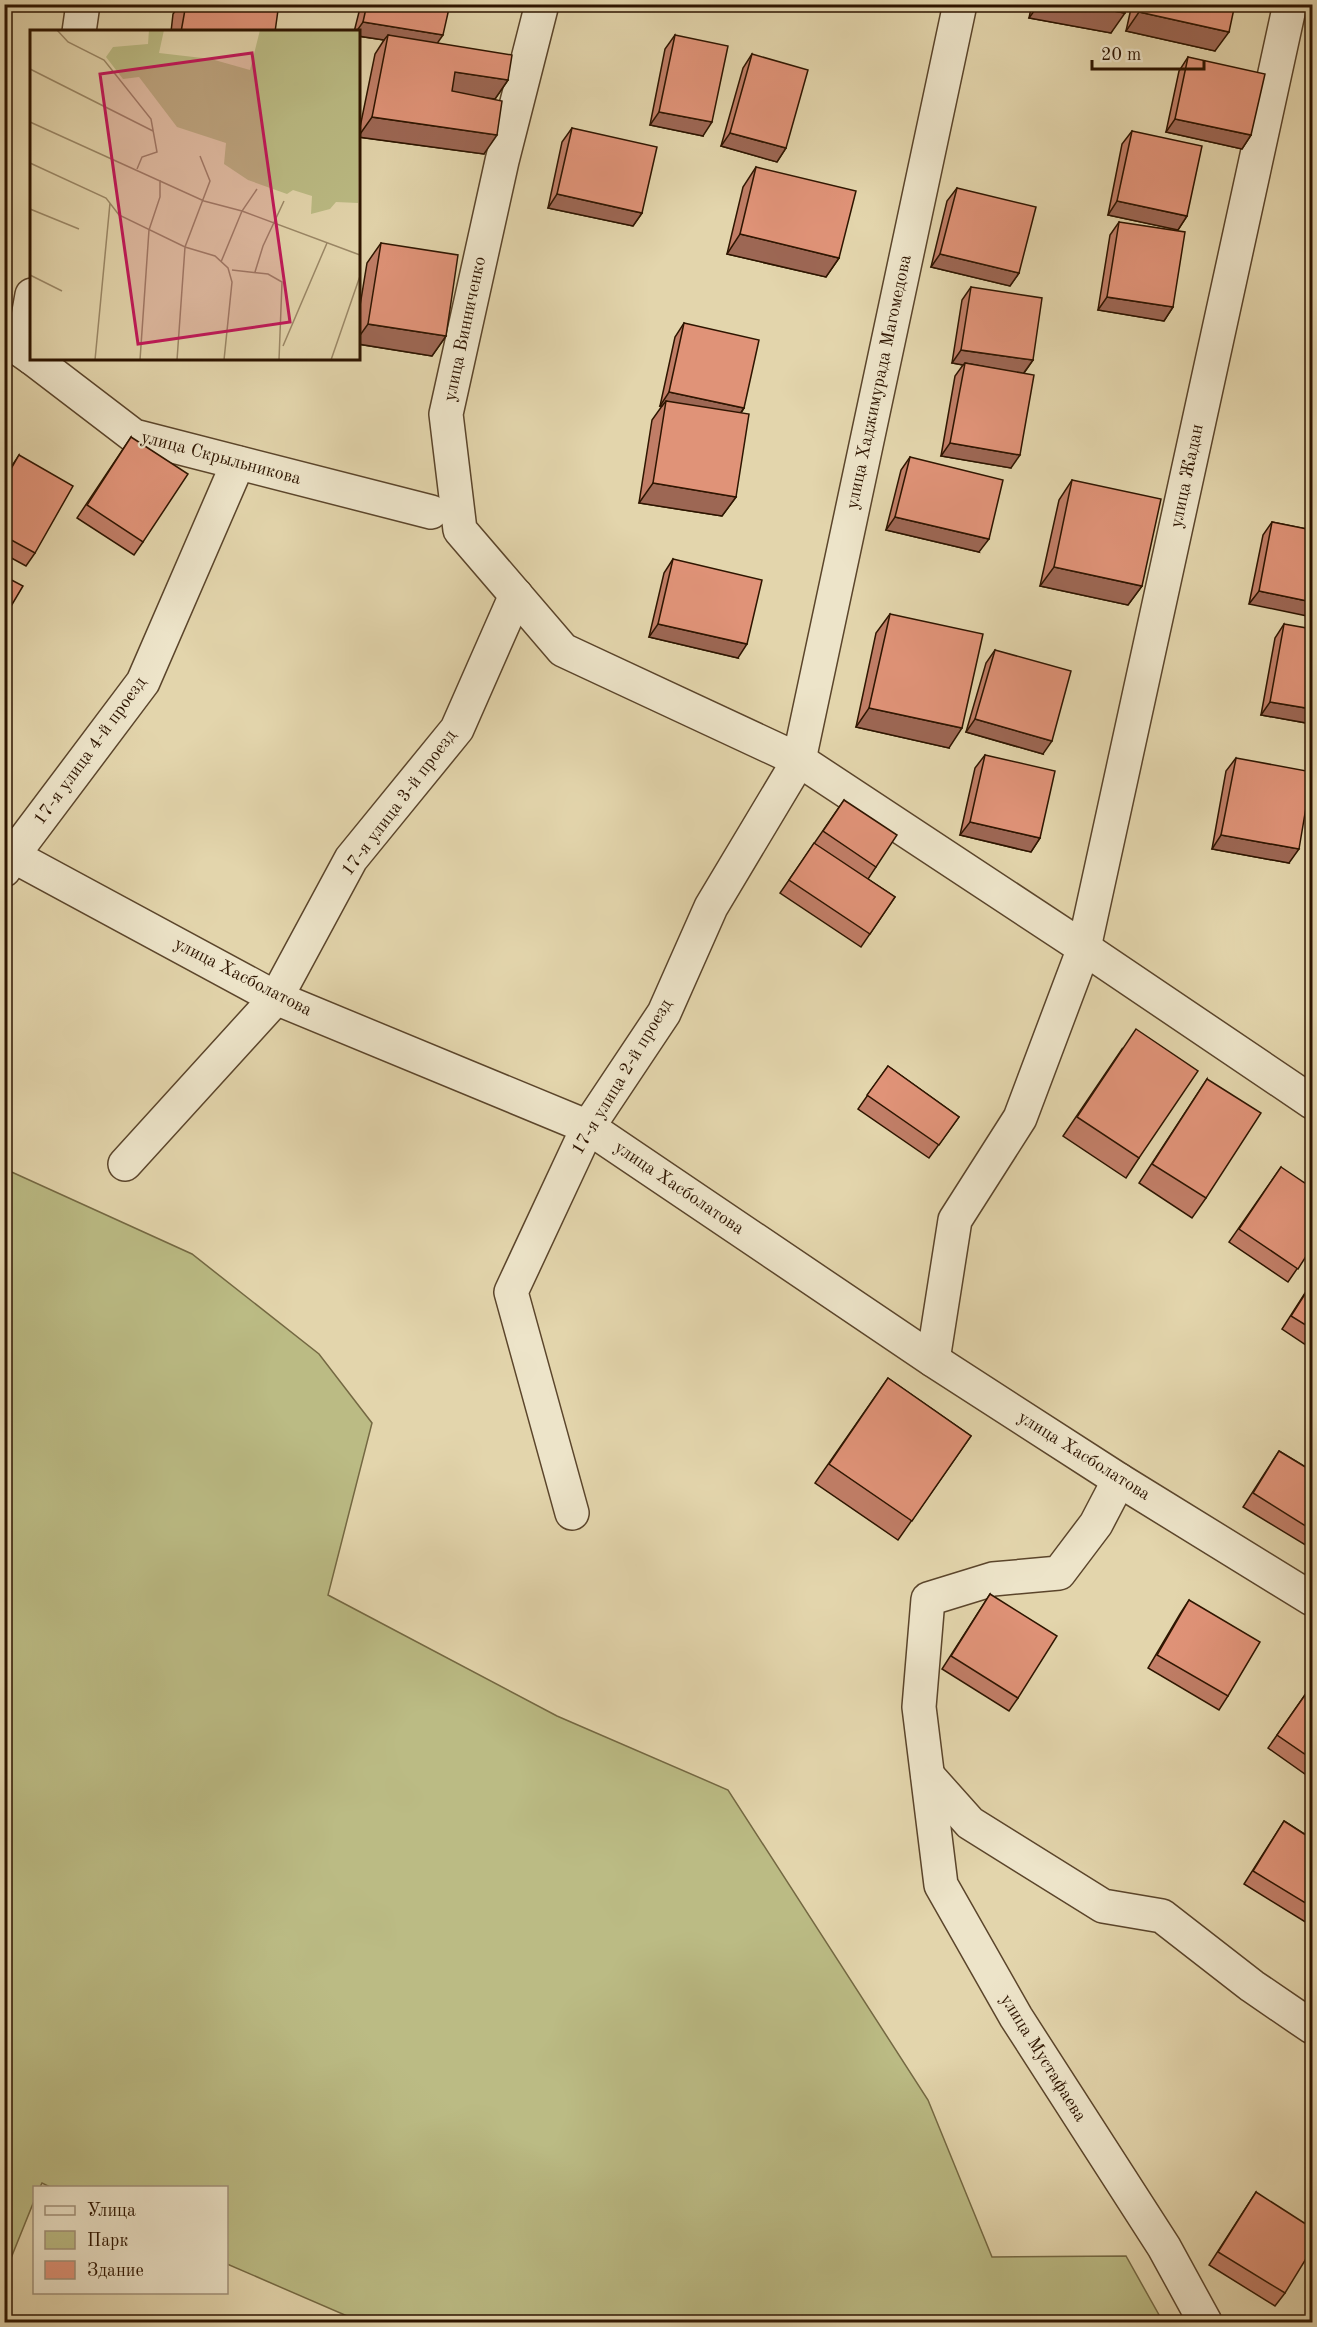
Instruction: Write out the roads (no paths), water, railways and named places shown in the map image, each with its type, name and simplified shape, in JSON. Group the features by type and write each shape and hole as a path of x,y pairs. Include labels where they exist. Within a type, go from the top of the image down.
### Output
{"street":[{"path":"79,30 84,4"},
{"name":"улица Винниченко","path":"542,4 502,161 447,414 460,530 563,650 799,760 1312,1102"},
{"name":"улица Хаджимурада Магомедова","path":"799,760 960,4"},
{"name":"улица Жадан","path":"933,1360 955,1220 1020,1118 1084,948 1290,4"},
{"name":"улица Скрыльникова","path":"30,306 22,351 30,357"},
{"name":"улица Скрыльникова","path":"35,360 134,435 431,512"},
{"name":"17-я улица 4-й проезд","path":"7,859 143,682 238,463"},
{"name":"17-я улица 3-й проезд","path":"125,1164 276,998 351,859 457,729 516,595"},
{"name":"17-я улица 2-й проезд","path":"572,1514 511,1292 588,1127 664,1013 711,907 799,760"},
{"name":"улица Хасболатова","path":"7,859 276,998 588,1127 933,1360 1119,1480 1312,1599"},
{"name":"улица Мустафаева","path":"1119,1480 1096,1524 1059,1572 993,1579 928,1599 919,1707 941,1885 1016,2017 1164,2247 1205,2322"},
{"path":"928,1776 970,1823 1103,1906 1162,1916 1252,1986 1312,2027"}]}
